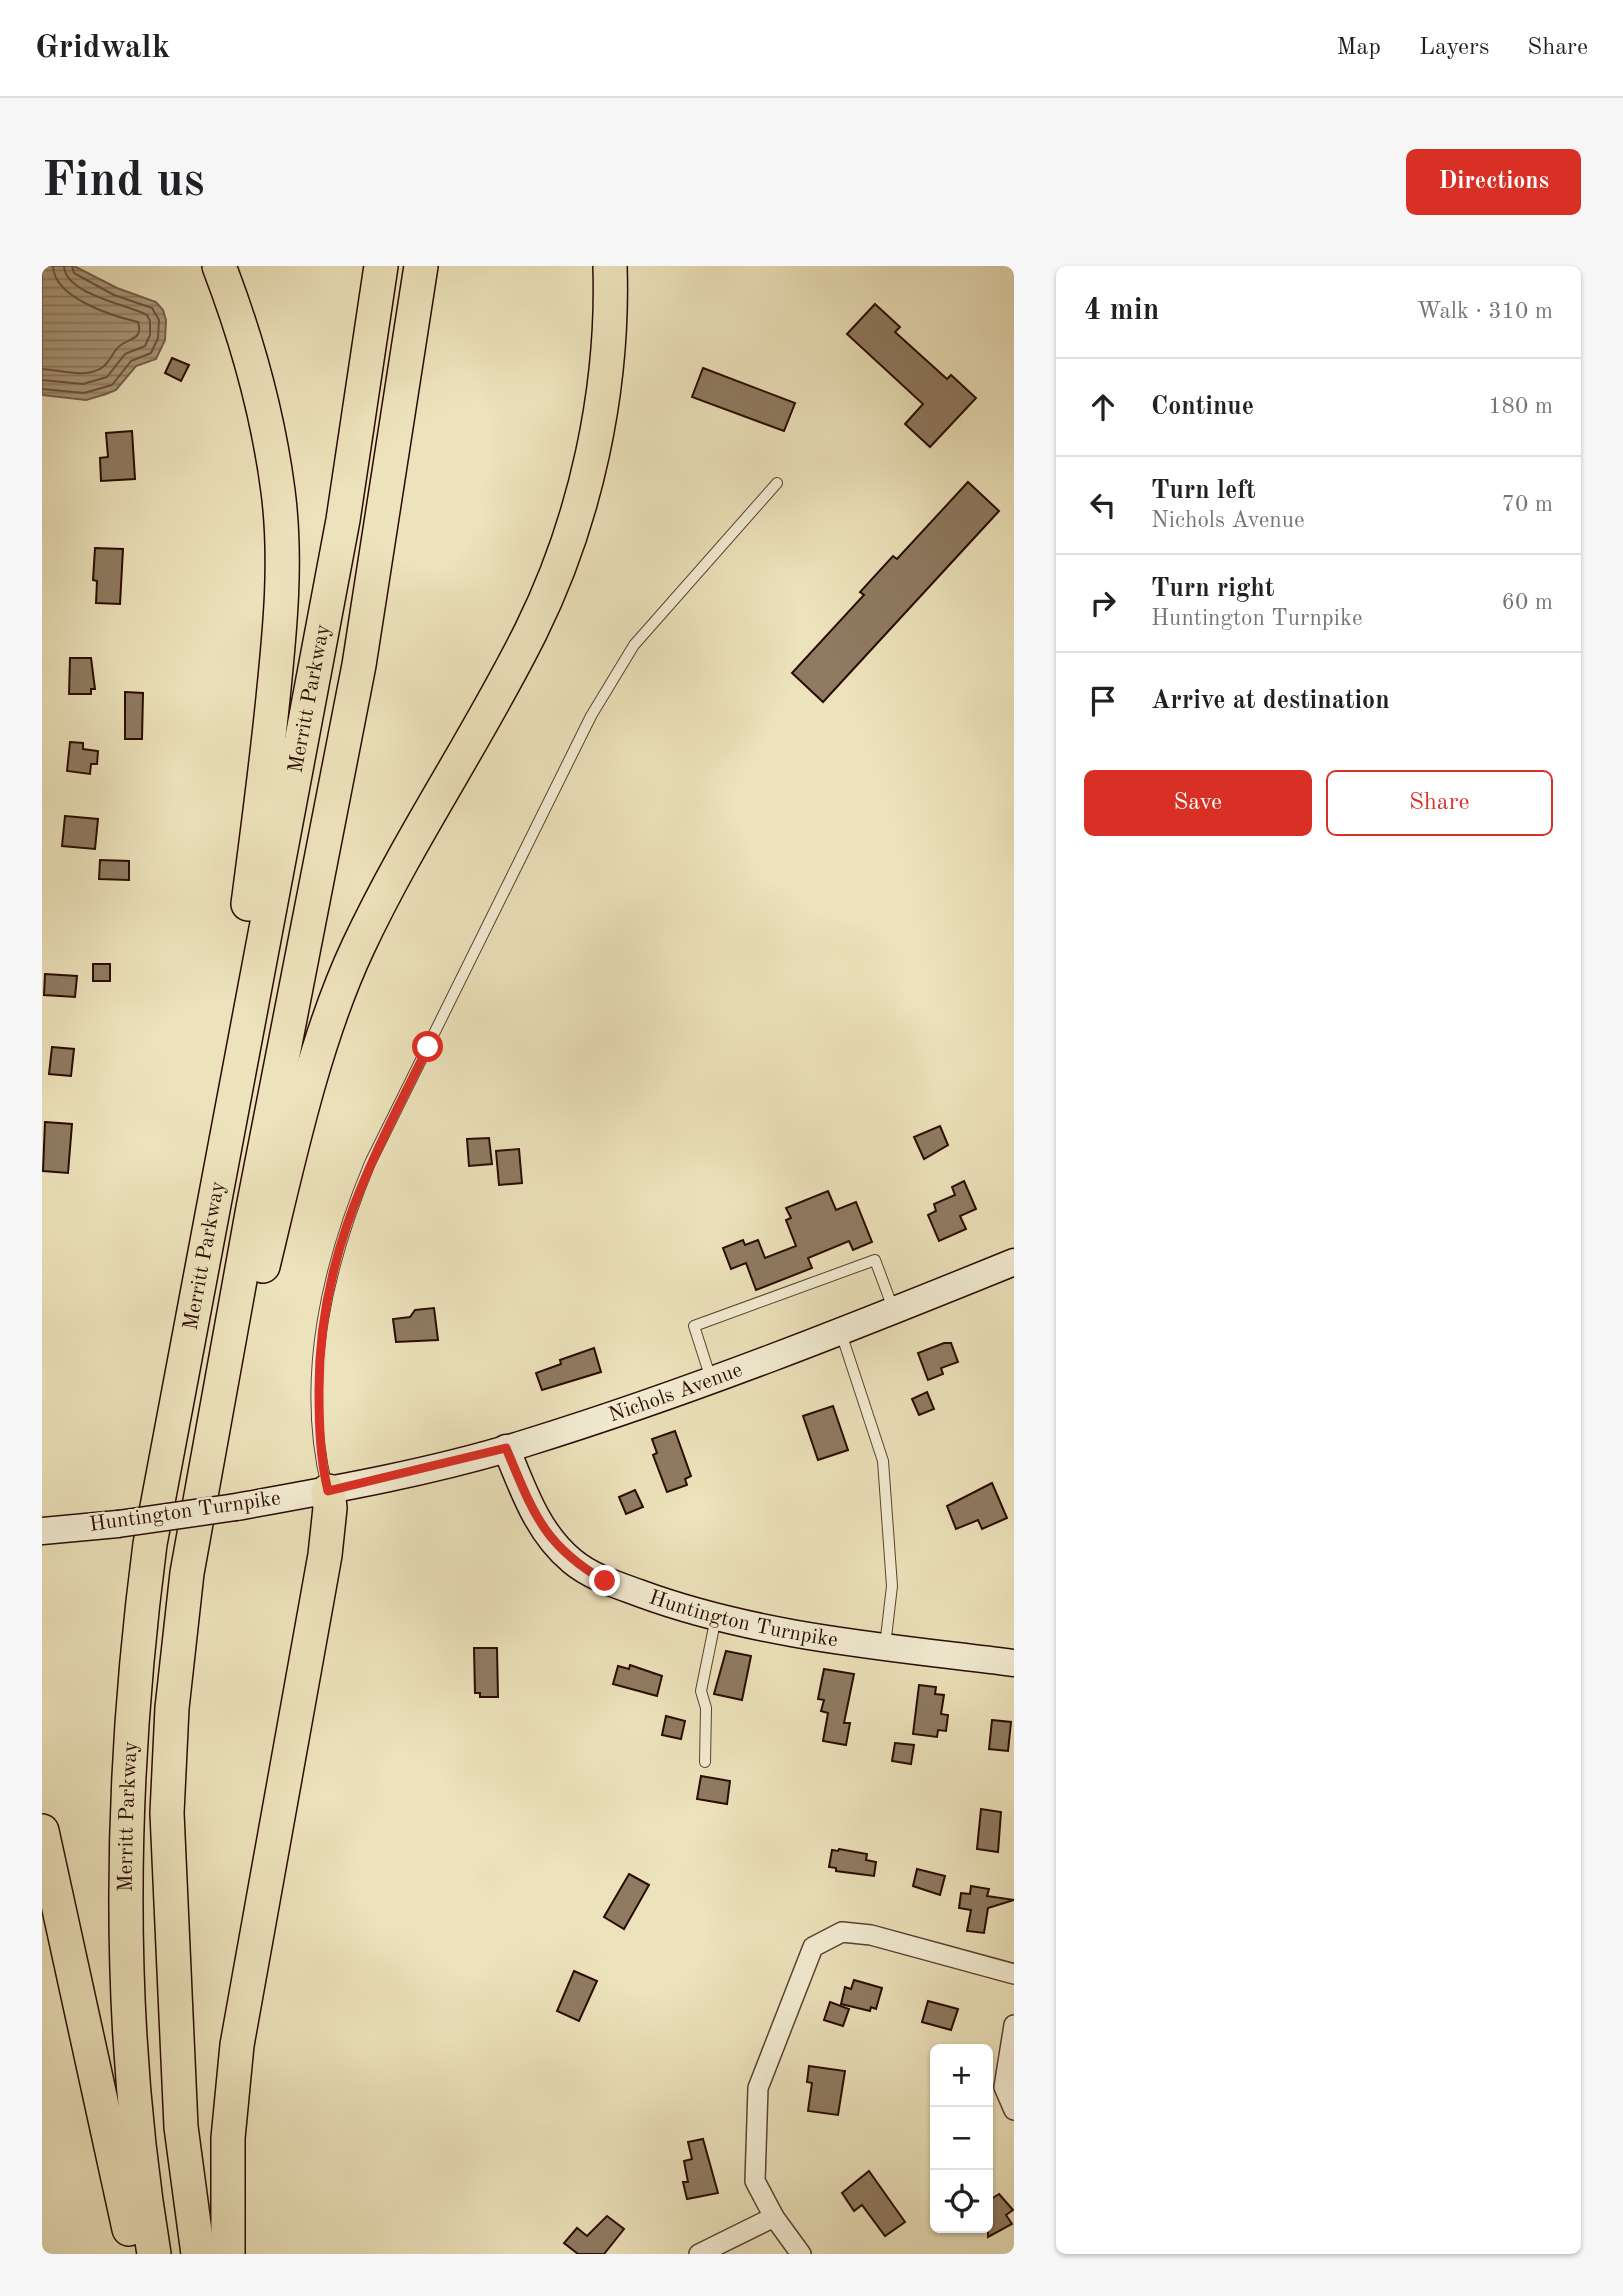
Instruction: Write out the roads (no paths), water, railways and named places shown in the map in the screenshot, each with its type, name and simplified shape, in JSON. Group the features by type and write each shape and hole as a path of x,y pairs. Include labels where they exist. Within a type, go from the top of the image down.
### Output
{"highway":[{"path":"192,1315 205,1180 244,935 264,783 282,588 279,494 263,406 241,326 219,266"},
{"name":"Merritt Parkway","path":"154,2254 138,2158 129,2051 125,1923 127,1765 136,1653 150,1544 343,520 382,266"},
{"name":"Merritt Parkway","path":"198,2254 181,2127 167,1813 173,1709 187,1573 215,1407 359,665 421,266"},
{"path":"215,1407 245,1339 314,1068 356,950 404,855 532,630 570,532 597,430 604,384 611,300 610,266"},
{"path":"228,2254 228,2138 237,2045 325,1555 330,1508 328,1491"},
{"path":"42,1831 134,2254"}],"main road":[{"name":"Nichols Avenue","path":"328,1491 506,1448 711,1379 894,1311 1014,1262"},
{"name":"Huntington Turnpike","path":"506,1448 534,1513 550,1538 573,1562 605,1581 716,1616 885,1646 1014,1663"},
{"name":"Huntington Turnpike","path":"42,1531 118,1524 328,1491"}],"street":[{"path":"801,2254 774,2217 755,2181 758,2088 813,1947 842,1932 871,1935 1014,1974"},
{"path":"1014,2025 1004,2087 1014,2110"},
{"path":"699,2254 774,2217"}],"lane":[{"path":"328,1491 321,1458 319,1407 323,1316 345,1224 370,1163 592,716 612,681 634,645 651,624 777,483"},
{"path":"711,1379 694,1326 875,1260 894,1311"},
{"path":"840,1330 883,1461 892,1586 885,1646"},
{"path":"705,1762 706,1708 701,1691 716,1616"}],"water":[{"path":"42,266 74,266 117,288 156,302 163,310 166,320 165,340 156,359 136,366 116,390 106,394 86,400 42,395"}]}
